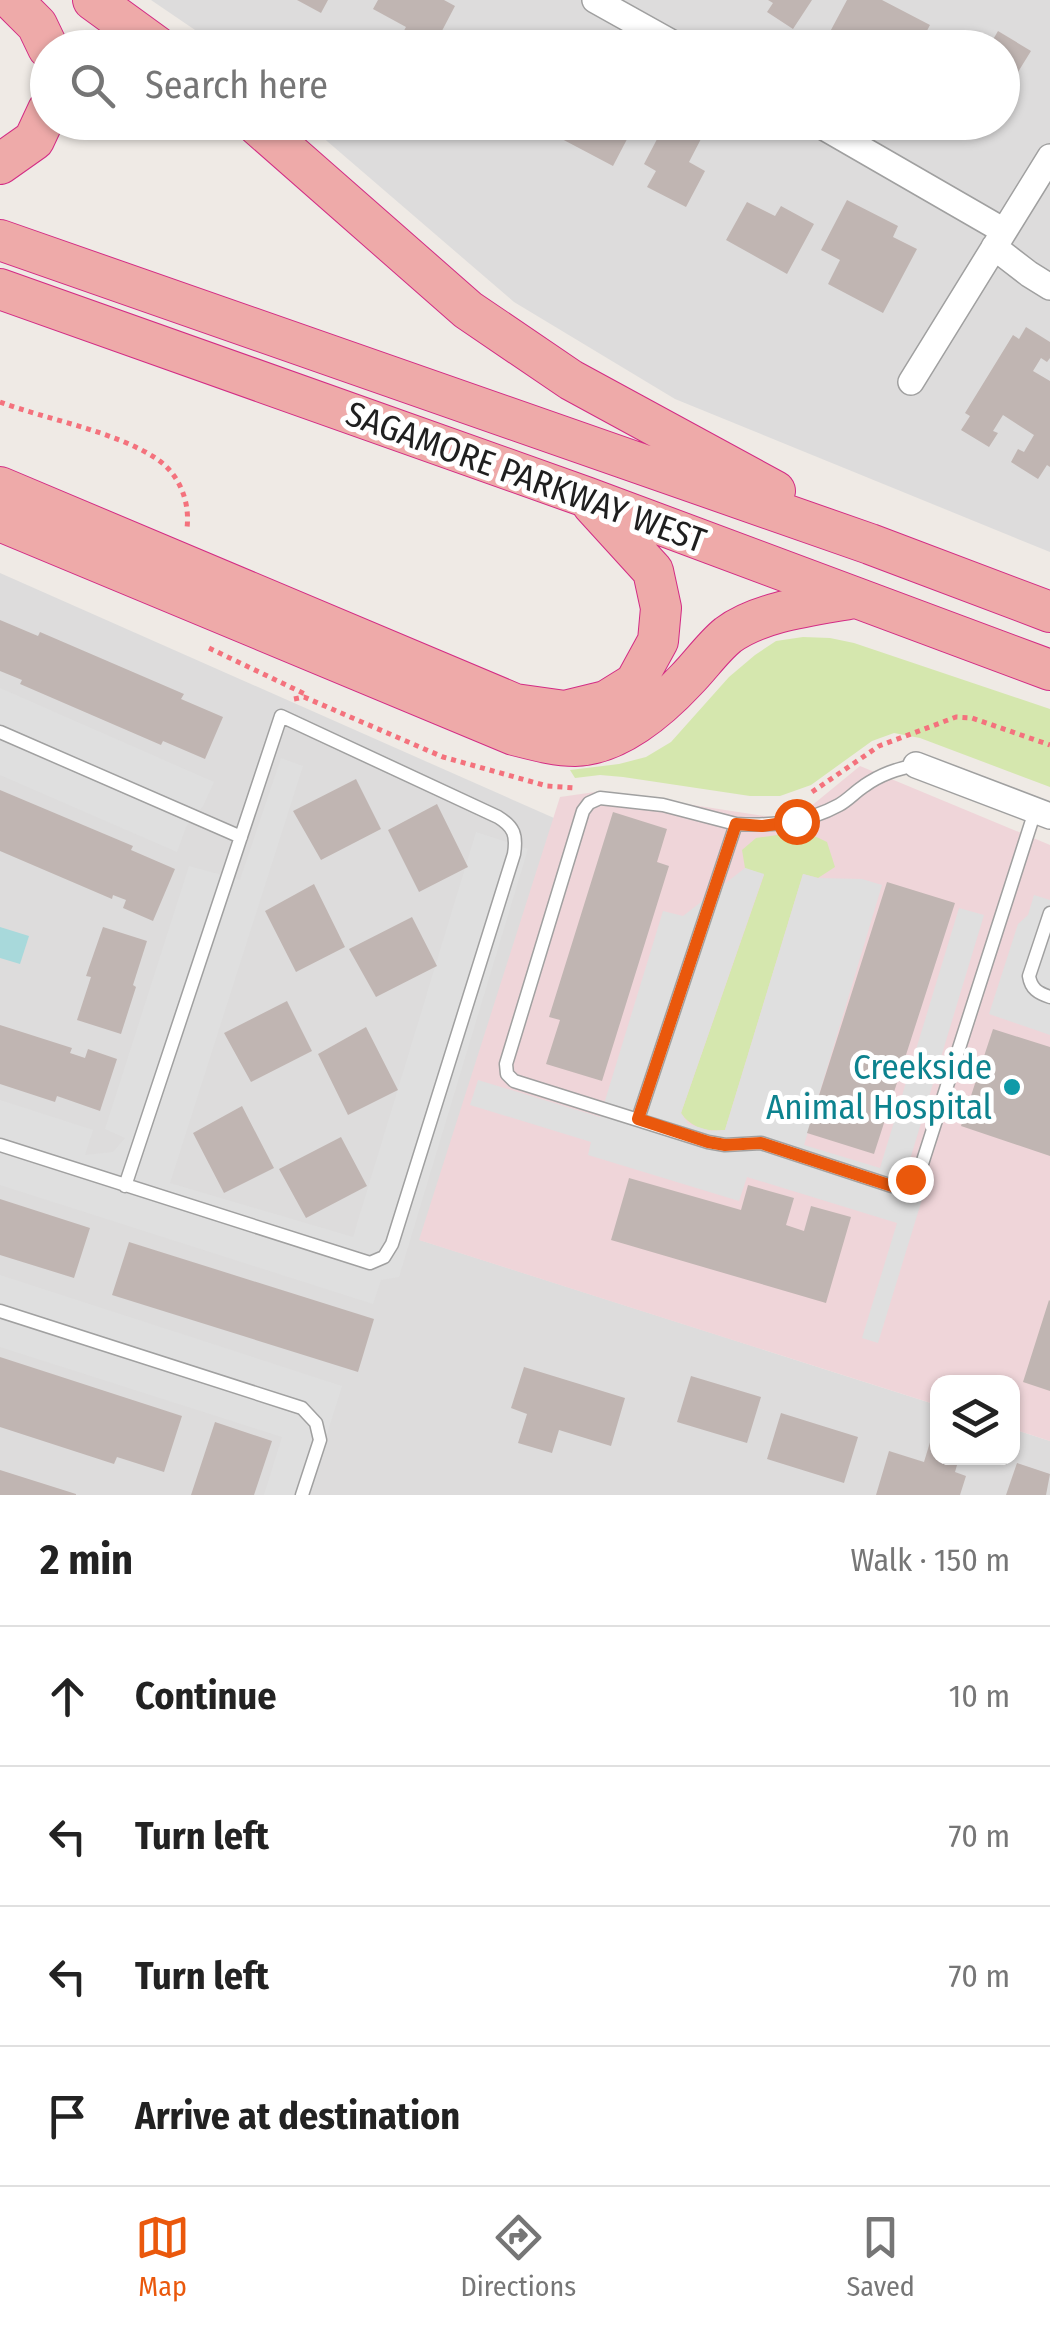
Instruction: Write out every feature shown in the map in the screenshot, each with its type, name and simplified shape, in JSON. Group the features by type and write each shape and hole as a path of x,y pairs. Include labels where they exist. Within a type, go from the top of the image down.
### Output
{"highway":[{"path":"12,0 39,30"},
{"path":"93,0 134,30"},
{"path":"0,164 34,140"},
{"path":"274,140 468,310 571,380 870,544"},
{"name":"SAGAMORE PARKWAY WEST","path":"0,240 870,544 1050,612"},
{"name":"SAGAMORE PARKWAY WEST","path":"0,289 586,497 1050,670"},
{"path":"0,486 515,704 565,711 606,702 634,682 658,641 660,608 653,571 586,497"},
{"path":"0,521 514,735 578,746 610,737 646,719 729,634 772,614 854,598"}],"street":[{"path":"596,0 649,30"},
{"path":"843,140 999,239 1028,274 1050,286"},
{"path":"911,382 1050,157"},
{"path":"916,765 1043,813"}],"lane":[{"path":"0,1145 126,1186 370,1262 384,1257 392,1244 514,854 516,839 511,826 281,716 126,1186"},
{"path":"0,732 241,837"},
{"path":"916,765 892,770 866,784 842,804 812,817 781,824 736,824 663,805 600,798 589,803 506,1064 507,1074 514,1081 708,1142 761,1143 892,1186 910,1179 921,1168 1043,813"},
{"path":"638,1119 736,824"},
{"path":"1050,913 1029,976 1030,985 1050,997"},
{"path":"0,1311 302,1408 316,1423 320,1440 302,1495"}],"path":[{"path":"0,402 112,438 160,461 186,498 188,524 184,540"},
{"path":"208,648 366,724"},
{"path":"281,716 287,701 304,697 443,757 547,786 585,786"},
{"path":"803,799 880,746 956,718 972,718 1050,745"}],"shaded area":[{"path":"151,0 1050,0 1050,552 675,399 514,302 326,140 1020,140 1020,30 195,30"},
{"path":"0,573 554,818 420,1240 930,1403 930,1465 1020,1465 1020,1431 1050,1441 1050,1495 0,1495"},
{"path":"0,688 214,782 203,806 186,827 177,852 0,775"},
{"path":"281,758 303,766 170,1183 353,1237 476,832 528,849 399,1277 381,1280 373,1304 0,1185 0,1100 93,1130 85,1155 113,1152 125,1138 105,1129 189,866 240,880"},
{"path":"860,766 1050,845 1050,1441 1020,1431 1020,1375 930,1375 930,1403 419,1240 560,797 602,791 771,817 810,807"},
{"path":"745,868 764,874 681,1113 688,1124 711,1131 725,1130 803,874 862,879 882,885 804,1145 880,1168 959,908 984,915 905,1176 927,1183 878,1343 862,1338 897,1223 747,1177 739,1201 588,1155 591,1142 470,1105 478,1080 600,1117 663,911 683,916"},
{"path":"1034,895 1050,900 1050,1035 989,1014 1018,924 1028,915"},
{"path":"0,1275 342,1386 308,1495 264,1495 282,1437 0,1347"}],"green space":[{"path":"803,637 854,643 1050,709 1050,787 920,738 894,733 872,741 811,785 780,796 750,796 623,777 575,778 570,770 646,757 671,742 729,677 755,655 776,641"},
{"path":"804,831 827,842 835,867 818,878 803,874 725,1130 700,1128 681,1113 764,875 745,868 742,850 756,838"}],"water":[{"path":"0,927 29,936 20,964 0,958"}],"building":[{"path":"297,0 328,0 321,13"},
{"path":"378,0 444,0 455,6 442,30 404,30 406,27 373,9"},
{"path":"768,0 812,0 793,29 767,12 773,3"},
{"path":"847,0 882,0 930,25 927,30 831,30"},
{"path":"1020,44 1031,51 1020,69"},
{"path":"564,140 627,140 613,166"},
{"path":"657,140 700,140 689,162 705,171 686,207 647,187 656,171 644,164"},
{"path":"847,200 898,226 893,237 917,249 883,313 828,284 840,260 821,250"},
{"path":"747,202 775,216 781,206 814,224 787,274 726,240"},
{"path":"1026,327 1050,342 1050,358 1047,362 1041,358 1033,371 1050,381 1050,467 1047,465 1038,479 1011,462 1018,449 1024,452 1034,435 1003,415 989,447 961,430 970,416 965,413 1013,335 1019,339"},
{"path":"0,620 38,636 40,632 184,694 181,699 223,717 205,759 163,741 161,745 20,684 22,680 0,671"},
{"path":"356,779 381,829 321,860 293,811"},
{"path":"0,790 133,846 131,850 175,869 153,921 123,908 126,900 113,895 112,899 0,851"},
{"path":"437,804 468,867 419,892 388,830"},
{"path":"613,812 667,829 657,862 669,866 602,1081 546,1064 560,1020 549,1017"},
{"path":"887,882 955,903 874,1154 807,1133"},
{"path":"314,884 345,947 296,972 265,911"},
{"path":"412,917 437,966 376,997 349,949"},
{"path":"103,927 147,941 121,1034 77,1020 91,977 86,976"},
{"path":"287,1001 312,1051 251,1082 224,1033"},
{"path":"0,1025 72,1048 70,1053 85,1058 88,1049 117,1059 100,1111 57,1096 55,1102 0,1084"},
{"path":"366,1027 398,1090 348,1115 318,1054"},
{"name":"Creekside Animal Hospital","path":"993,1029 1050,1047 1050,1156 961,1126"},
{"path":"242,1106 274,1168 224,1193 193,1133"},
{"path":"341,1137 367,1186 306,1218 279,1169"},
{"path":"629,1178 741,1210 748,1185 794,1198 786,1225 804,1231 811,1206 851,1217 826,1303 611,1240"},
{"path":"0,1199 90,1228 74,1278 0,1255"},
{"path":"129,1242 374,1319 358,1372 112,1295"},
{"path":"1050,1301 1050,1391 1023,1382"},
{"path":"0,1357 182,1416 164,1472 117,1457 114,1464 0,1427"},
{"path":"524,1367 625,1398 611,1446 559,1430 552,1453 518,1443 527,1414 511,1408"},
{"path":"691,1376 761,1397 747,1443 677,1422"},
{"path":"781,1413 858,1437 844,1483 767,1459"},
{"path":"215,1422 272,1441 254,1495 191,1495"},
{"path":"930,1442 930,1465 957,1465 955,1472 966,1476 960,1495 876,1495 889,1451 924,1462"},
{"path":"1016,1465 1050,1474 1046,1495 1006,1495"},
{"path":"0,1470 76,1494 76,1495 0,1495"}],"place":[{"name":"Creekside Animal Hospital","path":"1012,1087"}],"route":[{"path":"796,821 762,826 736,824 638,1119 708,1142 761,1143 892,1186 910,1179"}]}
